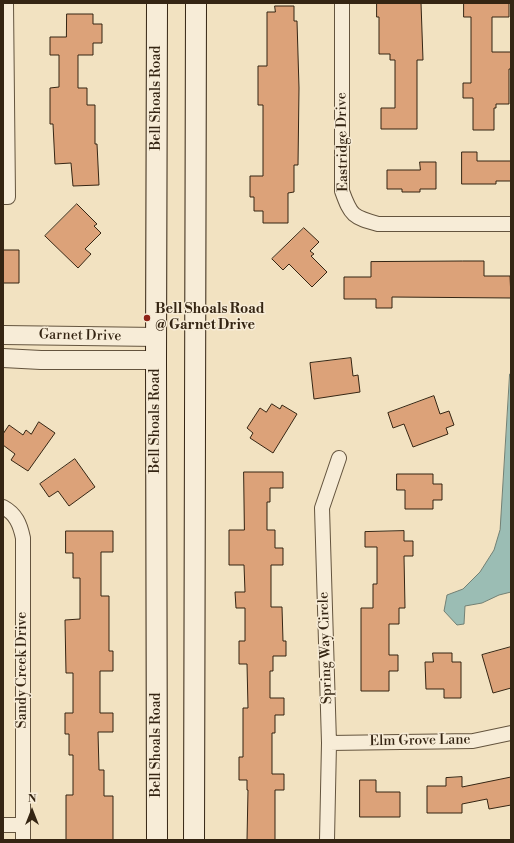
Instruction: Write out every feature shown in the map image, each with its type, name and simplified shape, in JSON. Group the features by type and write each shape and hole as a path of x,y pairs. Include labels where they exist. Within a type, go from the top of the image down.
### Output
{"main road":[{"name":"Bell Shoals Road","path":"157,3 157,840"},
{"path":"194,840 196,3"}],"street":[{"path":"3,197 8,197 6,3"},
{"name":"Eastridge Drive","path":"342,3 342,191 348,208 359,218 378,224 511,224"},
{"name":"Garnet Drive","path":"3,335 157,337"},
{"name":"Garnet Drive","path":"3,358 41,360 156,360"},
{"name":"Spring Way Circle","path":"327,840 329,743 322,508 339,458"},
{"name":"Sandy Creek Drive","path":"3,507 16,517 23,538 23,840"},
{"name":"Elm Grove Lane","path":"329,743 473,741 511,733"},
{"path":"3,825 23,825"}],"water":[{"path":"510,374 511,592 499,595 482,603 465,606 464,624 457,625 444,611 447,595 463,589 480,572 494,550 500,530"}],"building":[{"path":"377,3 421,3 423,60 417,60 417,129 381,129 381,108 395,108 395,60 390,60 390,54 379,54 379,17 377,17"},
{"path":"464,3 509,3 509,17 492,17 492,52 511,52 511,69 509,69 509,104 496,104 496,108 494,108 494,130 473,130 473,98 463,98 463,83 471,83 471,17 464,17"},
{"path":"275,6 294,6 294,21 297,21 299,88 298,165 294,165 294,192 288,193 288,223 263,223 263,211 254,211 254,197 250,197 250,176 263,176 263,105 258,105 258,66 267,66 267,12 275,12"},
{"path":"67,14 93,14 93,24 102,24 102,43 93,43 93,55 78,55 78,88 87,88 87,105 95,105 95,144 97,144 99,185 73,186 71,163 55,164 53,124 50,124 50,88 59,87 59,55 50,55 50,37 66,37"},
{"path":"462,152 477,152 477,161 511,161 511,181 496,181 496,184 462,184"},
{"path":"420,162 436,162 436,189 420,189 420,192 402,192 402,189 387,189 387,170 420,170"},
{"path":"77,204 97,224 94,226 101,233 85,249 91,254 78,268 45,236"},
{"path":"304,228 319,242 310,251 314,254 311,256 327,272 312,287 289,264 283,270 272,259"},
{"path":"3,250 19,250 19,283 3,283"},
{"path":"484,261 484,276 510,276 511,298 392,297 392,308 376,308 376,299 344,299 344,277 371,277 371,262"},
{"path":"351,358 353,376 358,375 360,392 314,399 310,363"},
{"path":"434,396 440,414 449,411 454,425 446,428 448,434 413,447 404,424 393,428 388,413"},
{"path":"272,404 280,409 282,405 297,414 273,453 250,438 253,433 247,428 260,408 266,412"},
{"path":"39,422 55,433 28,471 11,460 15,454 3,445 3,434 9,425 23,435 26,430 31,434"},
{"path":"75,459 95,487 69,506 58,491 49,497 40,484"},
{"path":"244,472 283,472 283,488 270,488 270,502 267,502 267,530 275,530 275,548 283,548 283,565 271,565 271,607 282,607 283,641 286,641 286,656 273,656 273,671 270,671 270,698 284,698 284,715 275,715 275,733 272,733 272,774 284,774 284,790 275,790 275,840 247,840 247,780 239,780 239,757 243,757 243,708 248,708 247,664 239,664 239,641 245,641 245,608 236,608 235,592 245,592 244,565 229,565 229,530 244,530"},
{"path":"397,474 433,474 433,484 442,484 442,500 433,500 433,509 405,509 405,490 397,490"},
{"path":"66,531 113,531 113,552 101,552 101,596 109,596 109,651 113,651 113,671 100,671 100,713 113,713 113,732 98,732 99,770 104,770 104,796 113,796 113,840 66,840 66,795 73,795 73,755 69,755 69,734 65,734 65,713 73,713 73,673 66,673 65,620 80,619 80,578 73,578 73,553 66,553"},
{"path":"404,531 404,541 413,541 413,556 404,556 405,608 399,608 399,624 389,624 389,655 398,655 398,671 389,671 389,691 361,691 361,608 373,608 373,584 377,584 377,547 365,547 365,532"},
{"path":"511,647 511,688 493,693 482,655"},
{"path":"433,653 452,653 452,662 461,662 461,698 444,698 444,689 426,689 425,662 433,662"},
{"path":"462,777 462,787 511,777 511,805 489,809 487,799 462,804 462,813 427,813 427,786 446,786 446,778"},
{"path":"360,780 376,780 376,792 400,792 400,817 360,817"}],"place":[{"name":"Bell Shoals Road @ Garnet Drive","path":"147,318"}]}
